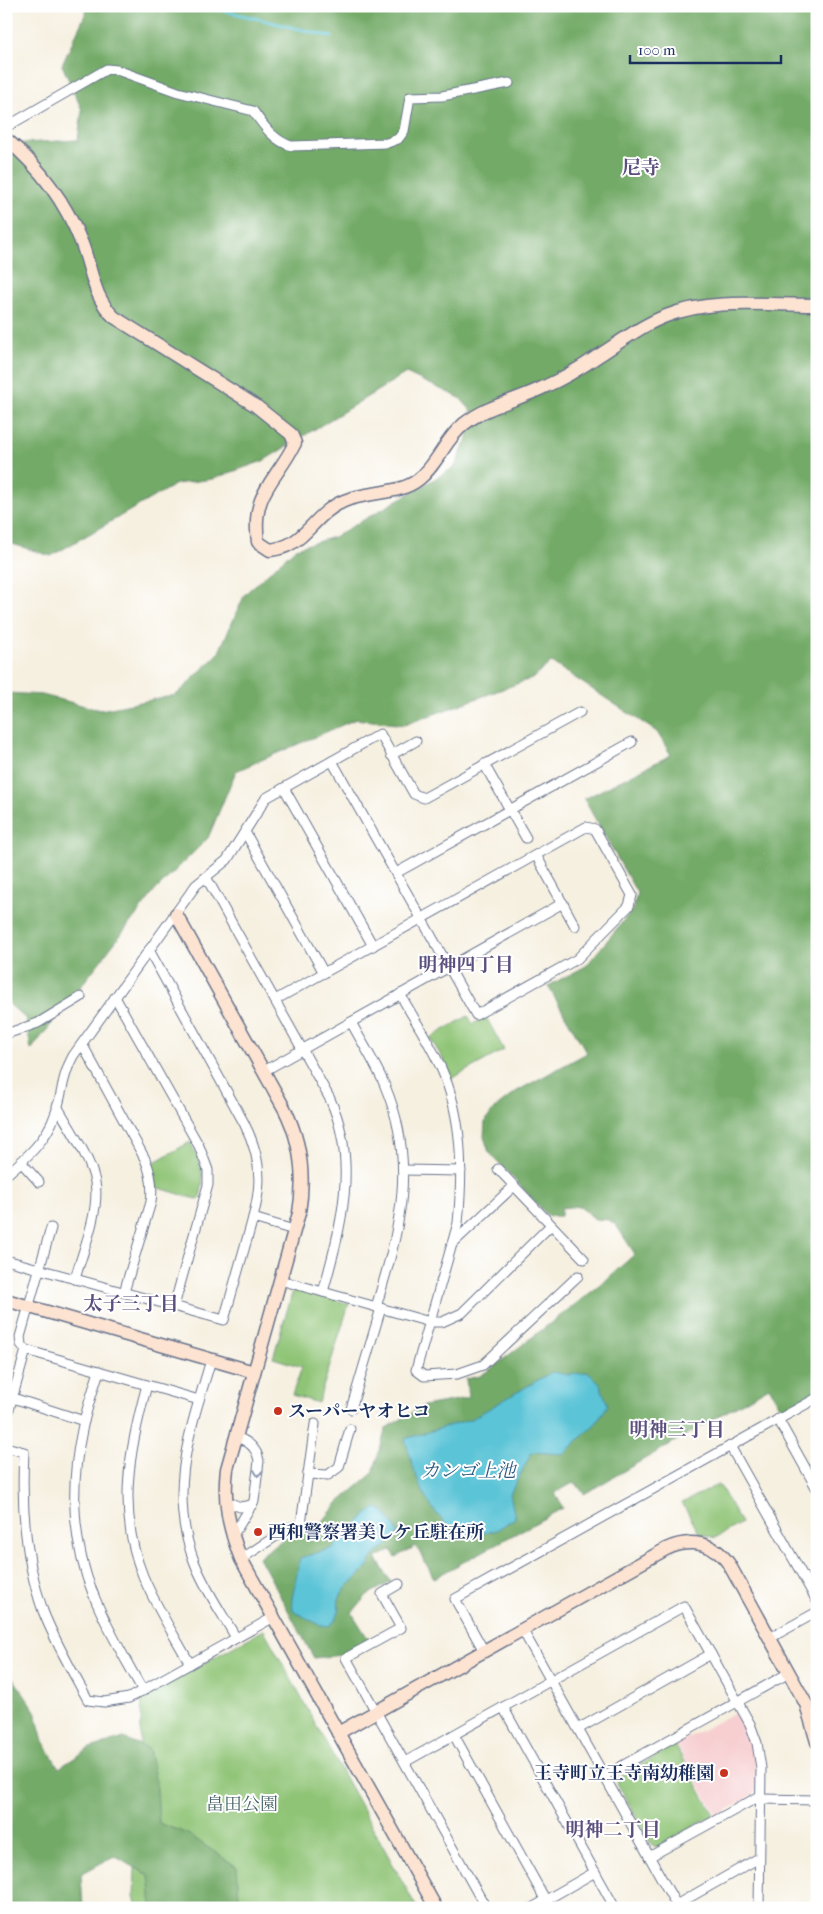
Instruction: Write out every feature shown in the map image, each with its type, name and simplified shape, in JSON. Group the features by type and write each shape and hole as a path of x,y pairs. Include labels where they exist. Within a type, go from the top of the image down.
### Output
{"street":[{"path":"6,127 107,70 117,70 178,92 253,111 269,134 281,143 291,146 387,143 398,139 404,131 410,97 442,96 509,83"},
{"path":"6,139 46,179 62,202 82,245 94,286 104,308 114,317 256,406 291,434 295,443 286,461 261,496 257,510 258,542 270,550 287,546 294,542 324,512 343,502 368,494 399,490 419,480 449,439 464,424 490,408 546,387 597,357 617,342 664,316 702,306 812,305"},
{"path":"6,1175 46,1135 56,1113 66,1068 82,1044 196,885 227,860 266,798 380,734 414,794 424,798 580,712"},
{"path":"392,755 416,741"},
{"path":"396,873 632,742"},
{"path":"275,1000 373,946 421,919 586,827 594,829 632,895 629,906 577,959 476,1015 448,967 421,919 396,873 332,761"},
{"path":"484,764 526,838"},
{"path":"284,788 373,946"},
{"path":"245,832 324,973"},
{"path":"536,855 575,926"},
{"path":"206,877 334,1110 346,1157 346,1188 342,1216 322,1292"},
{"path":"264,1070 563,903"},
{"path":"176,914 288,1116 299,1150 302,1187 299,1213 227,1469 226,1501 232,1537 241,1559 436,1908"},
{"path":"6,1260 224,1320 259,1195 258,1161 244,1122 149,950"},
{"path":"400,994 436,1058 445,1079 459,1128 461,1171 458,1223 416,1370 424,1376 468,1371 490,1360 578,1276"},
{"path":"6,1034 38,1023 81,997"},
{"path":"116,997 201,1150 208,1170 207,1194 174,1306"},
{"path":"351,1022 378,1072 391,1101 399,1136 403,1170 401,1210 396,1238 351,1409"},
{"path":"82,1044 145,1159 150,1175 151,1202 124,1292"},
{"path":"57,1106 88,1162 95,1181 96,1205 75,1279"},
{"path":"21,1162 39,1182"},
{"path":"498,1169 584,1258"},
{"path":"403,1170 461,1171"},
{"path":"452,1244 514,1186"},
{"path":"253,1218 294,1230"},
{"path":"280,1280 430,1322 442,1322 462,1313 551,1225"},
{"path":"51,1228 20,1337 21,1344 26,1350 199,1400"},
{"path":"6,1300 254,1372"},
{"path":"6,1420 26,1350"},
{"path":"211,1360 189,1438 182,1473 182,1505 184,1527 194,1562 236,1638"},
{"path":"99,1371 84,1421 78,1454 75,1504 76,1527 91,1588 102,1615 143,1691"},
{"path":"147,1385 133,1439 128,1481 132,1537 142,1574 190,1664"},
{"path":"12,1398 84,1421"},
{"path":"484,1651 454,1600 817,1398"},
{"path":"778,1419 817,1489"},
{"path":"241,1559 287,1529 301,1524 314,1424"},
{"path":"308,1474 328,1475 339,1468 350,1429"},
{"path":"232,1537 252,1505 258,1475 258,1455 245,1440 235,1437"},
{"path":"730,1446 817,1601"},
{"path":"6,1447 24,1452 23,1509 25,1536 39,1598 52,1631 88,1700 104,1702 121,1700 143,1691 274,1617"},
{"path":"226,1501 240,1507 252,1505"},
{"path":"338,1733 666,1549 688,1542 710,1546 726,1559 810,1711 817,1742"},
{"path":"399,1584 382,1594 401,1628 346,1658 486,1908"},
{"path":"405,1762 684,1606 738,1701 758,1743 761,1768 759,1908"},
{"path":"770,1638 817,1612"},
{"path":"522,1629 677,1906 760,1858"},
{"path":"578,1729 711,1654"},
{"path":"604,1776 789,1673"},
{"path":"503,1707 615,1908"},
{"path":"454,1735 548,1904"},
{"path":"650,1857 760,1798 817,1800"},
{"path":"532,1908 548,1904 596,1872"}],"shaded area":[{"name":"王寺町立王寺南幼稚園","path":"738,1711 754,1746 757,1788 752,1795 717,1816 676,1744"}],"green space":[{"path":"89,6 817,6 817,1390 782,1410 769,1387 584,1494 575,1482 555,1493 563,1508 434,1578 416,1546 396,1557 391,1550 376,1558 391,1582 367,1595 352,1613 369,1640 341,1655 314,1658 259,1557 286,1537 320,1525 338,1503 373,1473 386,1428 424,1406 468,1398 466,1379 480,1376 492,1368 599,1286 635,1254 616,1225 609,1220 595,1219 579,1206 561,1208 561,1216 548,1216 489,1152 484,1137 485,1122 494,1109 517,1091 587,1053 548,986 586,966 633,909 637,893 584,799 671,755 657,732 551,662 533,678 404,725 356,719 236,771 208,838 155,891 31,1050 26,1019 6,1001 6,872 9,869 6,868 6,693 42,695 101,710 176,695 218,654 245,594 296,548 334,537 455,467 476,416 460,398 406,373 263,461 212,479 176,484 51,556 6,542 6,144 78,140 82,110 62,65"},
{"path":"468,1016 473,1024 486,1017 504,1050 451,1079 443,1059 430,1038"},
{"path":"190,1142 203,1176 199,1200 156,1187 151,1164"},
{"path":"294,1287 349,1304 318,1403 292,1395 302,1367 273,1358"},
{"path":"719,1484 741,1523 715,1538 699,1533 682,1503"},
{"name":"畠田公園","path":"264,1630 417,1908 137,1908 134,1895 142,1697"},
{"path":"6,1660 7,1669 35,1711 43,1741 59,1768 90,1748 124,1738 149,1749 157,1788 159,1823 188,1834 237,1867 239,1898 225,1908 152,1908 149,1875 114,1856 81,1874 83,1908 36,1908 32,1906 30,1908 6,1908"},
{"path":"675,1745 714,1815 656,1847 651,1844 617,1783 619,1777"}],"water":[{"name":"カンゴ上池","path":"552,1372 569,1375 587,1372 599,1382 608,1405 597,1422 564,1454 532,1452 510,1494 515,1518 497,1530 466,1537 446,1524 431,1505 420,1484 405,1439 471,1419"},
{"path":"377,1508 385,1512 398,1532 394,1539 374,1556 365,1570 341,1594 337,1616 334,1621 329,1626 320,1625 293,1611 292,1599 300,1558 333,1548 367,1514"}],"waterway":[{"path":"205,6 332,37"}],"place":[{"name":"スーパーヤオヒコ","path":"278,1411"},
{"name":"西和警察署美しケ丘駐在所","path":"258,1532"},
{"name":"王寺町立王寺南幼稚園","path":"724,1773"}],"district":[{"name":"尼寺","path":"641,168"},
{"name":"明神四丁目","path":"466,965"},
{"name":"太子三丁目","path":"131,1304"},
{"name":"明神三丁目","path":"677,1430"},
{"name":"明神二丁目","path":"613,1830"}]}
